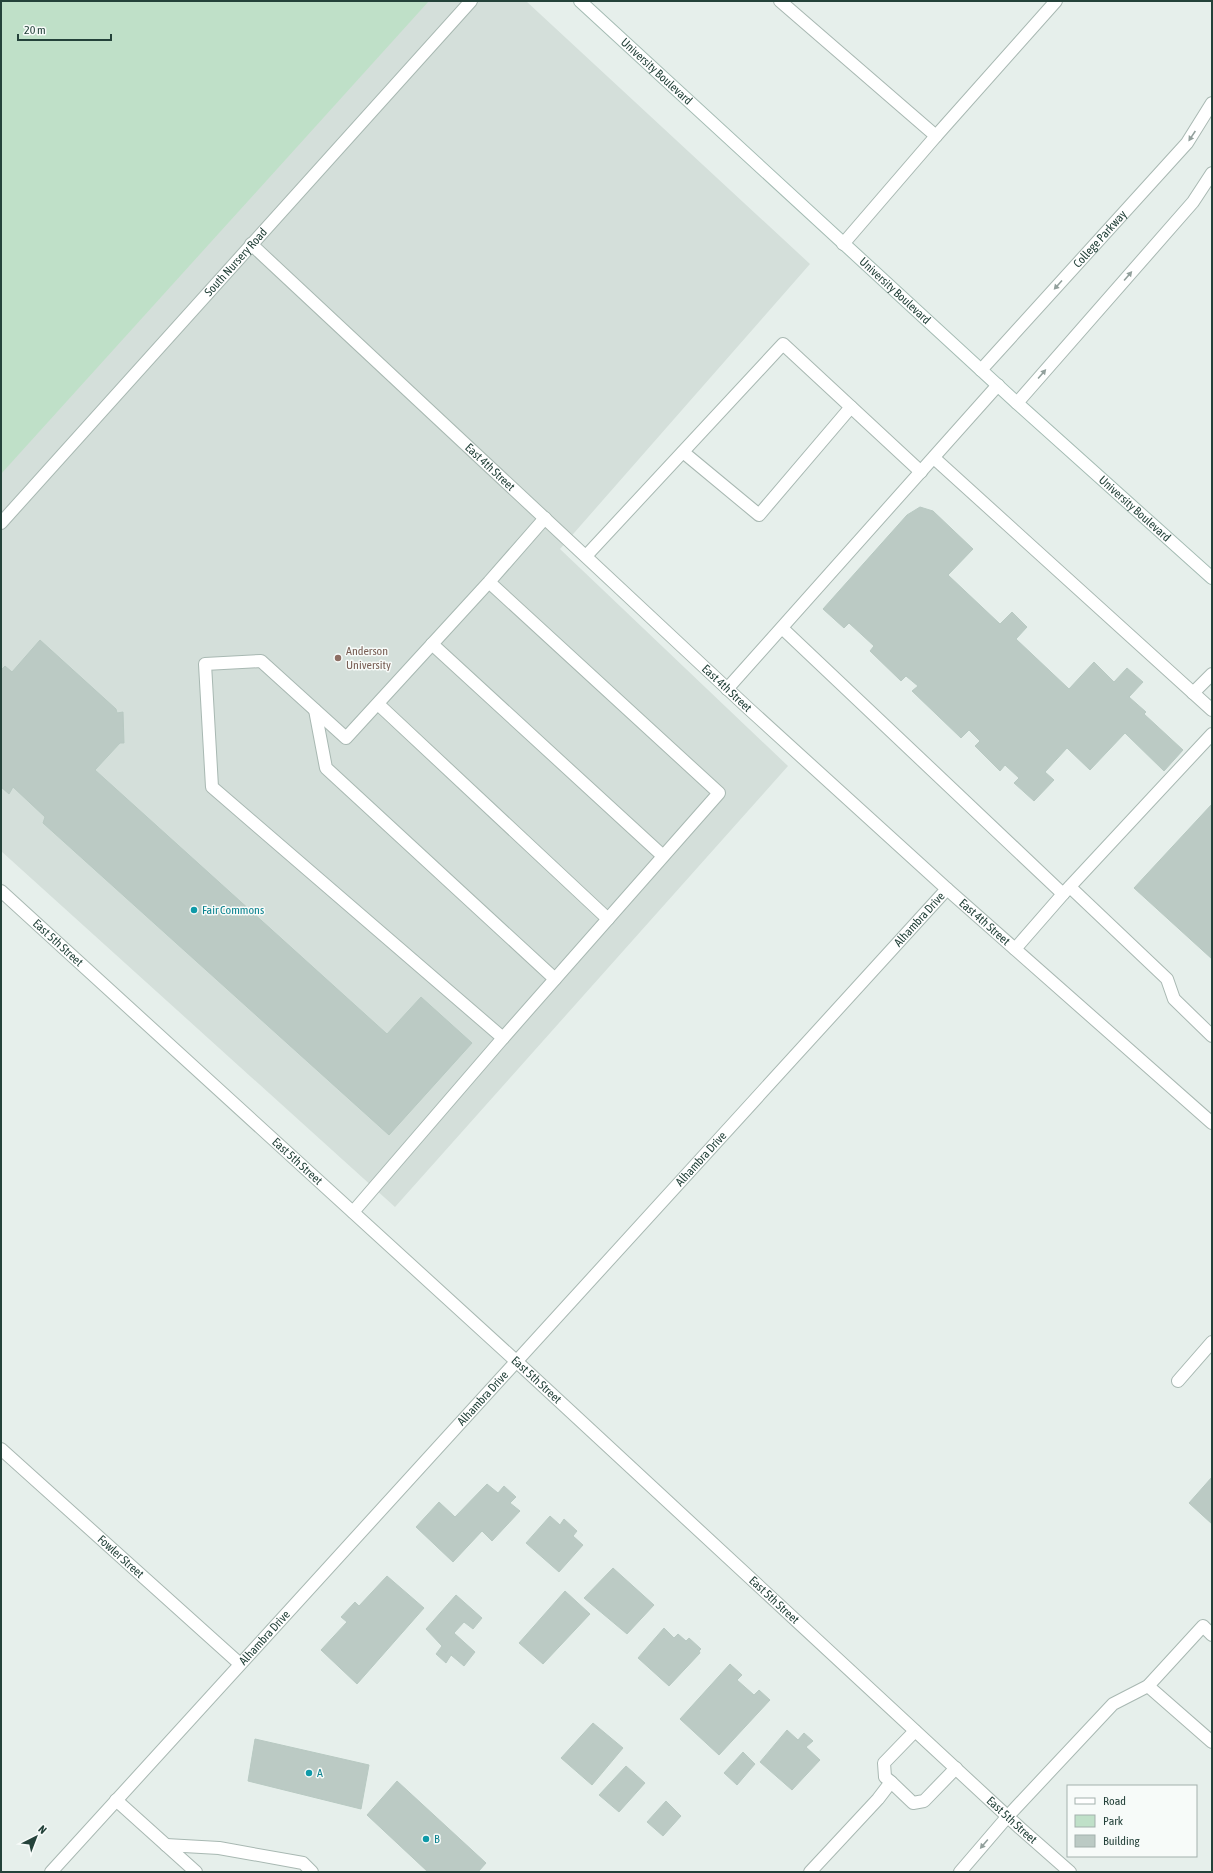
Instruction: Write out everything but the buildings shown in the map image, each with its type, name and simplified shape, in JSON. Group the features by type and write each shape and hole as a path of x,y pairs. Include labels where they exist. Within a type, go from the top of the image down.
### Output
{"street":[{"name":"South Nursery Road","path":"1,523 471,1"},
{"name":"University Boulevard","path":"580,1 1017,403 1212,578"},
{"path":"780,1 936,136"},
{"path":"843,244 936,136 1056,1"},
{"name":"College Parkway","path":"981,370 1187,143 1212,103"},
{"path":"1017,403 1193,202 1212,173"},
{"name":"East 4th Street","path":"251,244 728,688 947,889 1212,1123"},
{"path":"586,556 782,344 921,472"},
{"path":"728,688 998,385"},
{"path":"683,452 759,515 851,408"},
{"path":"934,458 1212,710"},
{"path":"503,1038 212,788 205,664 261,661 346,738 489,582 545,518"},
{"path":"353,1212 503,1038 719,793 489,582"},
{"path":"782,628 1066,890 1167,979 1174,999 1212,1036"},
{"path":"432,644 663,856"},
{"path":"1194,693 1212,674"},
{"path":"378,704 608,919"},
{"path":"315,710 326,768 555,979"},
{"path":"1015,949 1066,890 1212,734"},
{"name":"Alhambra Drive","path":"51,1872 947,889"},
{"name":"East 5th Street","path":"1,891 516,1361 915,1731 1070,1872"},
{"path":"1178,1381 1212,1342"},
{"name":"Fowler Street","path":"1,1449 240,1664"},
{"path":"960,1872 1008,1816 1113,1704 1148,1686 1203,1626 1212,1635"},
{"path":"1148,1686 1212,1742"},
{"path":"915,1731 884,1764 885,1777 913,1803 924,1801 956,1768"},
{"path":"810,1872 878,1799 891,1782"},
{"path":"116,1800 196,1872"},
{"path":"166,1845 219,1848 303,1863 312,1872"}],"shaded area":[{"name":"Anderson University","path":"1,1 526,1 810,264 560,549 788,766 395,1207 1,851"}],"green space":[{"path":"1,1 429,1 1,474"}],"place":[{"name":"Anderson University","path":"338,658"},
{"name":"Fair Commons","path":"194,910"},
{"name":"A","path":"309,1773"},
{"name":"B","path":"426,1839"}]}
